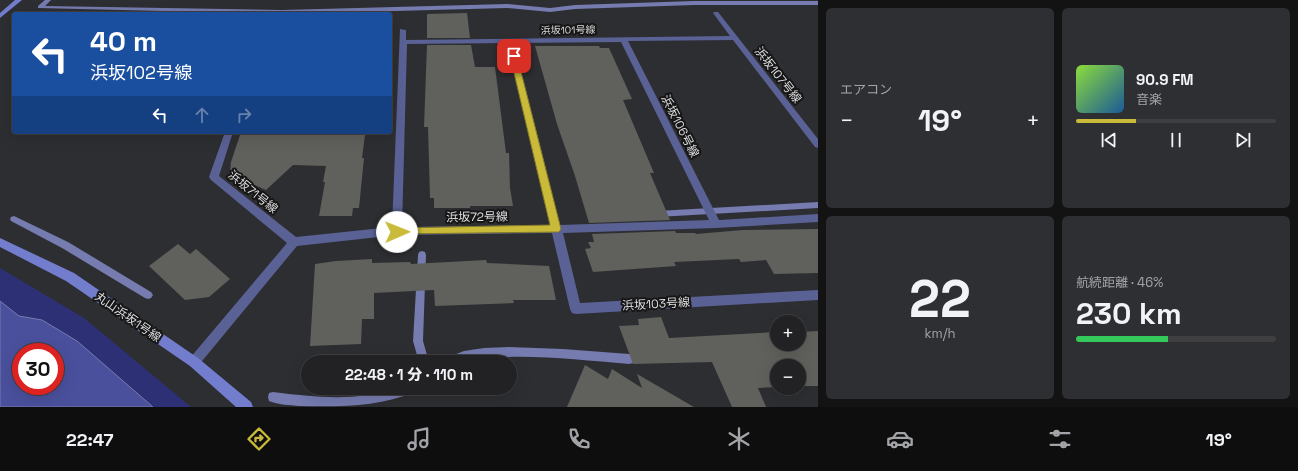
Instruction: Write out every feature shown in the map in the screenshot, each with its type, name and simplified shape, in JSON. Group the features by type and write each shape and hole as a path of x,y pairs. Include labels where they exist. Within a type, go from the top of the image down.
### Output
{"street":[{"path":"0,16 19,0"},
{"name":"浜坂107号線","path":"716,13 818,145"},
{"path":"397,232 403,42 402,30"},
{"name":"浜坂101号線","path":"403,42 734,38"},
{"name":"浜坂106号線","path":"623,39 716,224"},
{"path":"510,41 556,229"},
{"name":"浜坂71号線","path":"228,134 214,177 294,242"},
{"name":"浜坂72号線","path":"294,242 397,232 716,224 818,218"},
{"name":"浜坂103号線","path":"556,229 576,309 818,295"},
{"name":"丸山浜坂1号線","path":"0,242 70,276 194,362 246,407"},
{"path":"194,362 294,242"}],"shaded area":[{"path":"0,268 84,318 191,407 0,407"},
{"path":"0,301 19,316 42,320 77,341 153,407 0,407"}],"building":[{"path":"467,13 470,38 427,38 427,14"},
{"path":"427,45 471,45 475,67 495,67 506,153 509,153 510,188 513,206 434,208 434,198 430,198 428,127 424,127"},
{"path":"535,46 599,46 600,48 609,48 632,99 623,100 654,173 650,173 670,220 589,223 557,124"},
{"path":"240,134 365,135 359,208 353,208 352,216 319,216 325,182 323,182 326,166 293,165 266,190 230,174 231,162"},
{"path":"818,229 818,273 774,274 766,260 741,262 739,259 674,262 676,266 593,272 585,249 591,248 588,242 594,242 592,234 675,231 676,233 696,234 743,230"},
{"path":"178,244 190,254 196,249 230,279 209,297 185,300 149,266"},
{"path":"372,259 372,263 410,262 411,264 486,260 487,263 549,266 556,300 513,300 514,303 435,306 434,290 374,293 374,319 362,319 361,344 310,346 315,264"},
{"path":"661,317 669,338 770,332 770,351 806,351 806,332 818,331 818,386 806,386 806,359 770,359 770,387 758,388 766,407 732,407 712,362 633,364 619,326 639,325 638,319"},
{"path":"585,365 608,379 612,369 642,388 637,374 694,407 567,407"}],"waterway":[{"path":"48,0 40,7 282,12 507,6 550,10 575,7 694,3 818,3"},
{"path":"657,214 818,205"},
{"path":"14,219 65,245 148,295"},
{"path":"422,255 418,341 422,355"},
{"path":"471,355 484,353 536,352 629,359"},
{"path":"273,397 308,401 344,402 361,401 391,395"}],"route":[{"path":"397,232 556,229 514,56"}]}
